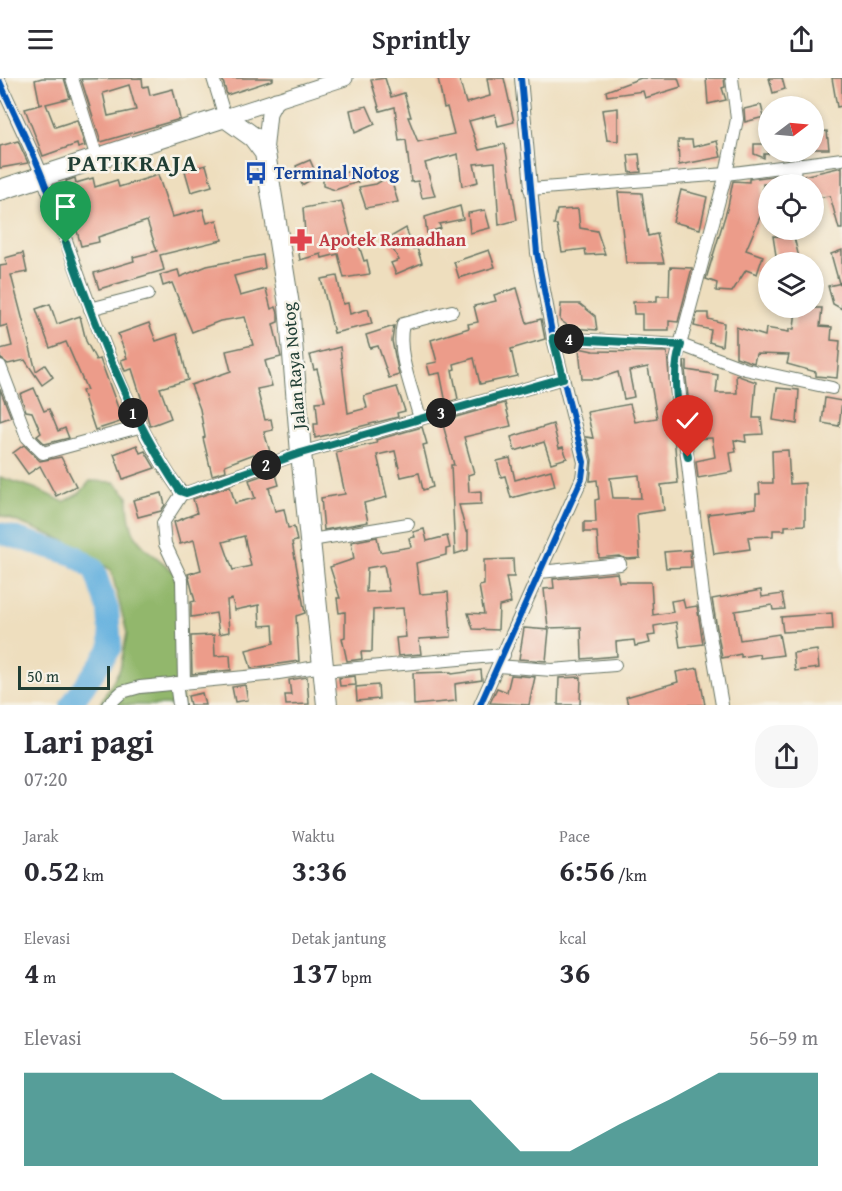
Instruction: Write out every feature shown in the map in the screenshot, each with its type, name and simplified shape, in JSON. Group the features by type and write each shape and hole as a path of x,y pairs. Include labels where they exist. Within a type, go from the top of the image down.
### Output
{"highway":[{"path":"0,190 225,117 253,137 265,153"},
{"name":"Jalan Raya Notog","path":"265,153 289,305 301,453 327,705"}],"street":[{"path":"72,78 97,158"},
{"path":"213,78 225,117 342,78"},
{"path":"480,705 582,478 584,462 553,338 537,253 521,78"},
{"path":"722,705 703,595 688,457 681,422 676,360 726,174 736,119 732,78"},
{"path":"0,82 42,176 90,309 140,427 153,452 183,492"},
{"path":"265,153 269,113 276,100"},
{"path":"530,189 726,174 842,159"},
{"path":"794,166 794,174"},
{"path":"90,309 148,294"},
{"path":"420,419 401,334 404,324 452,311"},
{"path":"553,338 681,345 745,369 832,388"},
{"path":"0,366 27,437 43,453 140,427"},
{"path":"179,705 182,580 165,544 163,523 183,492 301,453 563,378"},
{"path":"311,540 408,524"},
{"path":"540,572 620,564"},
{"path":"108,705 122,692 180,683 324,668 501,661 552,670 615,665"}],"green space":[{"path":"0,477 34,488 64,502 80,493 90,481 114,482 128,496 129,514 136,537 182,580 184,683 140,688 140,694 181,693 183,705 99,705 120,669 127,633 111,570 63,540 0,515"}],"building":[{"path":"64,78 70,98 46,104 55,127 77,120 85,146 78,148 77,144 43,156 25,109 40,105 35,80"},
{"path":"142,78 143,87 148,86 150,95 173,89 180,119 101,142 81,79","holes":["129,85 136,110 108,116 103,93"]},
{"path":"222,78 273,78 273,80 227,95"},
{"path":"385,78 391,97 404,93 411,117 408,117 418,142 454,134 447,107 444,108 438,78 459,78 466,103 490,96 487,78 504,78 514,122 498,126 495,114 469,121 479,150 505,144 517,220 499,225 495,162 474,164 478,182 462,186 458,154 425,163 435,196 422,198 418,181 411,182 406,140 399,141 395,107 380,111 371,80"},
{"path":"641,78 678,78 681,87 645,98 643,91 607,96 606,91"},
{"path":"706,78 724,78 725,87 722,88 726,100 708,104"},
{"path":"769,78 782,78 785,89 773,93"},
{"path":"832,78 842,78 842,106 837,107"},
{"path":"367,106 375,124 355,133 350,110"},
{"path":"758,106 758,119 745,122 744,109"},
{"path":"618,108 618,141 607,140 602,110"},
{"path":"824,131 827,131 829,149 824,149"},
{"path":"678,140 692,140 693,147 717,141 721,157 679,165"},
{"path":"18,141 28,163 0,168 0,146"},
{"path":"754,144 758,144 758,156 754,154"},
{"path":"639,154 641,172 630,173 628,155"},
{"path":"310,160 317,176 302,185 296,166"},
{"path":"206,165 212,186 191,192 185,171"},
{"path":"842,167 842,229 839,229 830,196 824,197 824,174 812,174"},
{"path":"355,170 358,182 335,190 323,186 323,178"},
{"path":"158,175 172,217 203,209 207,223 217,220 222,240 160,255 164,270 99,289 94,273 134,261 133,257 157,251 147,221 98,237 99,242 81,246 76,227 70,228 55,188 67,185 66,181 75,178 76,183 93,178 95,187 117,180 119,187"},
{"path":"390,176 398,202 366,208 359,187 376,184"},
{"path":"758,178 758,222 746,250 758,254 758,271 757,274 746,270 732,292 716,291 717,283 706,279 728,206 733,181 749,182 749,179"},
{"path":"681,190 707,197 700,229 673,222"},
{"path":"618,192 642,193 648,236 657,234 664,263 626,263"},
{"path":"341,201 351,237 356,236 364,261 367,260 370,274 344,278 338,254 322,258 321,254 300,260 296,236 305,233 303,208"},
{"path":"460,206 463,219 439,224 441,228 427,233 425,217"},
{"path":"578,209 580,228 597,231 605,254 586,255 585,249 562,252 557,225 554,225 557,210"},
{"path":"485,210 490,228 470,233 468,213"},
{"path":"406,228 413,249 417,248 422,263 396,274 391,263 399,260 387,239"},
{"path":"774,240 795,240 798,252 775,252"},
{"path":"489,250 495,267 459,278 454,262"},
{"path":"842,250 842,282 839,283 831,254"},
{"path":"23,253 27,272 11,275 36,371 45,365 53,377 42,385 25,360 8,364 0,358 0,349 12,346 7,325 0,327 0,266 7,265 5,258"},
{"path":"263,255 265,268 234,276 240,296 266,289 271,309 276,307 278,313 278,322 273,324 281,357 265,361 272,386 257,389 265,420 271,419 273,430 264,432 271,455 256,460 254,454 225,465 226,471 212,475 203,438 205,437 200,409 191,385 231,371 226,351 253,345 245,317 220,321 192,332 172,283 163,286 160,275 178,270 180,277 207,266"},
{"path":"670,267 692,268 678,322 669,321 669,330 642,330 642,314 634,314 633,302 657,302 657,296 669,296"},
{"path":"337,276 343,304 348,303 350,314 368,309 372,324 334,333 321,279"},
{"path":"842,283 842,309 833,304 828,286"},
{"path":"517,288 527,323 541,319 545,339 511,349 517,376 480,384 474,358 454,364 455,369 452,370 458,399 446,403 440,373 430,375 427,364 437,362 431,340 469,328 468,324 478,322 474,306 496,301 494,295"},
{"path":"50,304 57,324 80,316 86,341 96,360 100,359 123,421 95,430 82,391 87,390 66,342 50,348 36,309"},
{"path":"561,304 580,304 595,316 597,330 571,328 560,320"},
{"path":"697,313 708,313 708,319 724,323 722,346 709,342 711,330 694,326"},
{"path":"795,318 821,318 820,326 832,327 831,340 840,341 837,378 816,376 816,372 787,364 789,355 756,354 754,363 736,357 736,327 765,336 766,328 789,332 789,329 794,329"},
{"path":"149,323 156,341 177,334 188,380 160,388 171,418 150,426 132,369 125,371 121,360 127,358 118,334"},
{"path":"394,326 392,341 399,375 389,378 378,346 370,348 366,335"},
{"path":"340,347 348,413 367,408 364,396 397,387 405,411 397,413 398,417 315,438 314,424 318,424 316,402 325,401 317,369 314,370 310,355"},
{"path":"579,348 593,351 667,352 678,483 661,485 664,510 637,514 640,558 627,559 619,556 599,558 597,532 584,532 584,522 596,522 595,500 599,499 597,480 590,481 592,460 586,437 593,438 587,412 630,404 635,422 657,418 648,367 629,371 634,397 624,399 618,372 597,379 582,379","holes":["639,475 641,498 613,498 610,478"]},
{"path":"684,361 687,361 687,370 718,375 716,393 737,393 736,375 756,382 753,418 761,418 763,434 745,435 746,442 734,440 736,452 730,453 733,472 698,478 696,461 715,457 712,438 693,439"},
{"path":"34,388 44,411 49,409 58,431 65,428 69,438 45,444 37,436 41,433 32,412 26,411 20,394"},
{"path":"777,388 799,390 797,424 773,420"},
{"path":"0,389 11,417 0,421"},
{"path":"825,398 842,401 839,426 822,423"},
{"path":"505,403 511,426 464,437 474,473 468,475 469,492 481,491 481,504 459,505 466,532 468,531 468,550 455,554 451,465 454,465 442,421"},
{"path":"553,424 559,448 563,447 567,458 551,463 544,442 515,451 511,437"},
{"path":"422,427 427,444 423,445 433,487 423,490 419,473 401,477 395,451 377,455 387,497 364,503 368,522 324,530 321,498 345,494 336,452 377,443 376,440"},
{"path":"24,445 40,461 61,457 76,486 56,496 40,466 28,474 13,453"},
{"path":"137,445 140,453 145,451 155,468 123,479 114,454"},
{"path":"788,450 790,484 805,483 805,525 785,526 785,530 773,530 773,536 748,537 750,549 714,554 708,514 756,508 756,494 760,494 759,483 773,483 772,451"},
{"path":"510,458 515,480 551,470 555,486 511,498 505,476 501,477 497,461"},
{"path":"275,471 279,485 269,488 275,511 284,509 288,528 294,527 297,541 292,542 305,613 296,616 299,661 251,668 246,650 274,643 273,625 260,626 259,605 235,610 232,599 227,600 229,632 219,634 216,613 191,617 191,602 195,601 188,574 201,570 194,540 180,544 174,522 197,513 193,499 230,486 235,503 255,498 249,480","holes":["244,536 251,566 233,570 223,542"]},
{"path":"162,493 165,505 161,511 138,517 133,500"},
{"path":"424,529 427,541 447,536 450,548 446,549 446,555 416,563 420,594 448,592 451,637 419,639 421,654 398,656 396,638 406,637 403,608 373,610 372,652 361,652 362,659 347,661 342,638 345,637 345,612 339,613 337,598 340,598 330,567 354,559 351,542 377,537 380,552 411,547 409,538 415,537 413,532","holes":["384,565 389,591 366,592 367,568"]},
{"path":"690,550 691,567 666,568 664,552"},
{"path":"513,559 514,577 506,577 511,603 499,606 498,630 473,629 468,613 484,614 479,586 484,585 484,560"},
{"path":"617,573 619,582 651,582 653,615 673,612 671,601 683,599 685,608 697,606 703,644 680,647 676,622 654,626 655,635 648,636 650,643 635,646 634,640 616,642 617,656 582,659 581,627 548,628 544,589 554,588 553,579"},
{"path":"761,590 762,597 782,594 785,609 773,610 772,605 735,611 740,640 779,634 783,655 760,658 759,654 741,657 741,654 722,658 712,599"},
{"path":"832,613 833,629 783,632 781,617"},
{"path":"524,628 549,630 546,661 519,659"},
{"path":"214,635 215,656 230,655 231,670 192,674 191,636"},
{"path":"817,650 819,668 795,671 793,653"},
{"path":"698,668 705,705 628,705 626,697 678,682 676,672"},
{"path":"481,670 482,680 455,684 456,701 414,705 413,673 451,672 452,674"},
{"path":"511,675 535,677 529,705 490,703 497,688 507,692"},
{"path":"355,676 356,685 340,686 339,678"},
{"path":"307,677 309,704 286,705 285,695 291,695 289,680"},
{"path":"581,677 580,705 558,705 559,678"},
{"path":"245,685 248,700 235,702 232,687"},
{"path":"378,685 379,699 357,701 356,687"},
{"path":"202,693 205,705 190,705 188,696"}],"waterway":[{"path":"0,533 74,555 94,569 108,610 111,648 71,705"}],"cycle path":[{"path":"480,705 582,478 584,462 553,338 537,253 521,78"},
{"path":"0,82 43,178 118,379 157,455 180,491 186,493 301,453 563,378"}],"place":[{"name":"Terminal Notog","path":"256,173"},
{"name":"Apotek Ramadhan","path":"301,240"}],"district":[{"name":"PATIKRAJA","path":"133,163"}],"route":[{"path":"66,243 129,404 153,452 180,491 186,493 301,453 563,378 553,338 681,345 676,360 681,422 688,457"}]}
